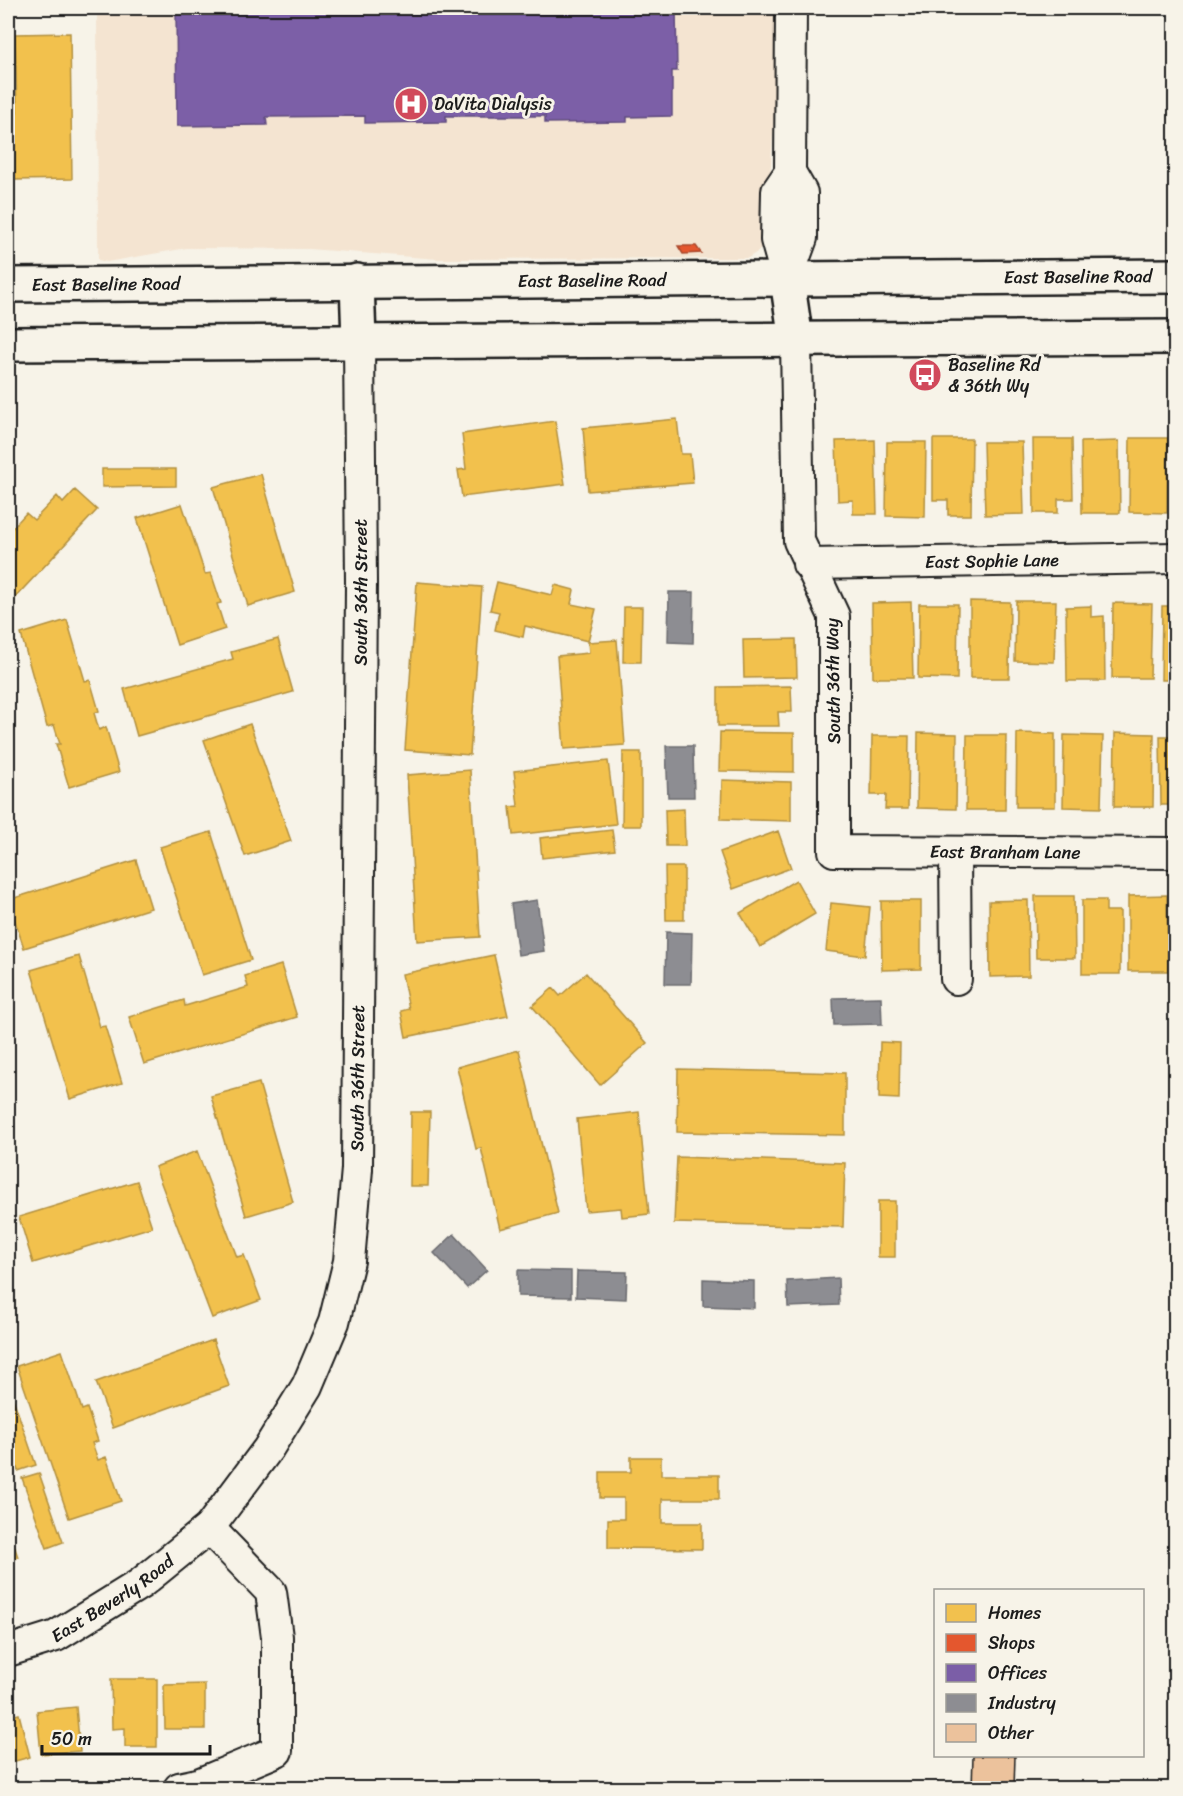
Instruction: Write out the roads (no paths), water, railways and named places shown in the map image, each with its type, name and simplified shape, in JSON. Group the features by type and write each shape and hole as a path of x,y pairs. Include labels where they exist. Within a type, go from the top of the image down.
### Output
{"main road":[{"name":"East Baseline Road","path":"8,285 1176,276"},
{"path":"787,279 796,340"},
{"path":"357,281 359,341"},
{"path":"8,344 1176,337"}],"street":[{"path":"787,279 776,240 777,191 790,172 791,8"},
{"name":"South 36th Way","path":"796,340 799,541 834,616 834,851"},
{"name":"South 36th Street","path":"209,1528 268,1449 307,1386 334,1323 349,1261 357,1158 361,595 359,341"},
{"name":"East Sophie Lane","path":"808,564 1176,558"},
{"name":"East Branham Lane","path":"834,851 1176,853"},
{"path":"955,852 956,979"},
{"path":"179,1788 198,1784 277,1751 277,1637 271,1592 209,1528"},
{"name":"East Beverly Road","path":"8,1651 56,1636 140,1584 209,1528"}],"place":[{"name":"DaVita Dialysis","path":"411,104"},
{"name":"Baseline Rd & 36th Wy","path":"925,375"}]}
